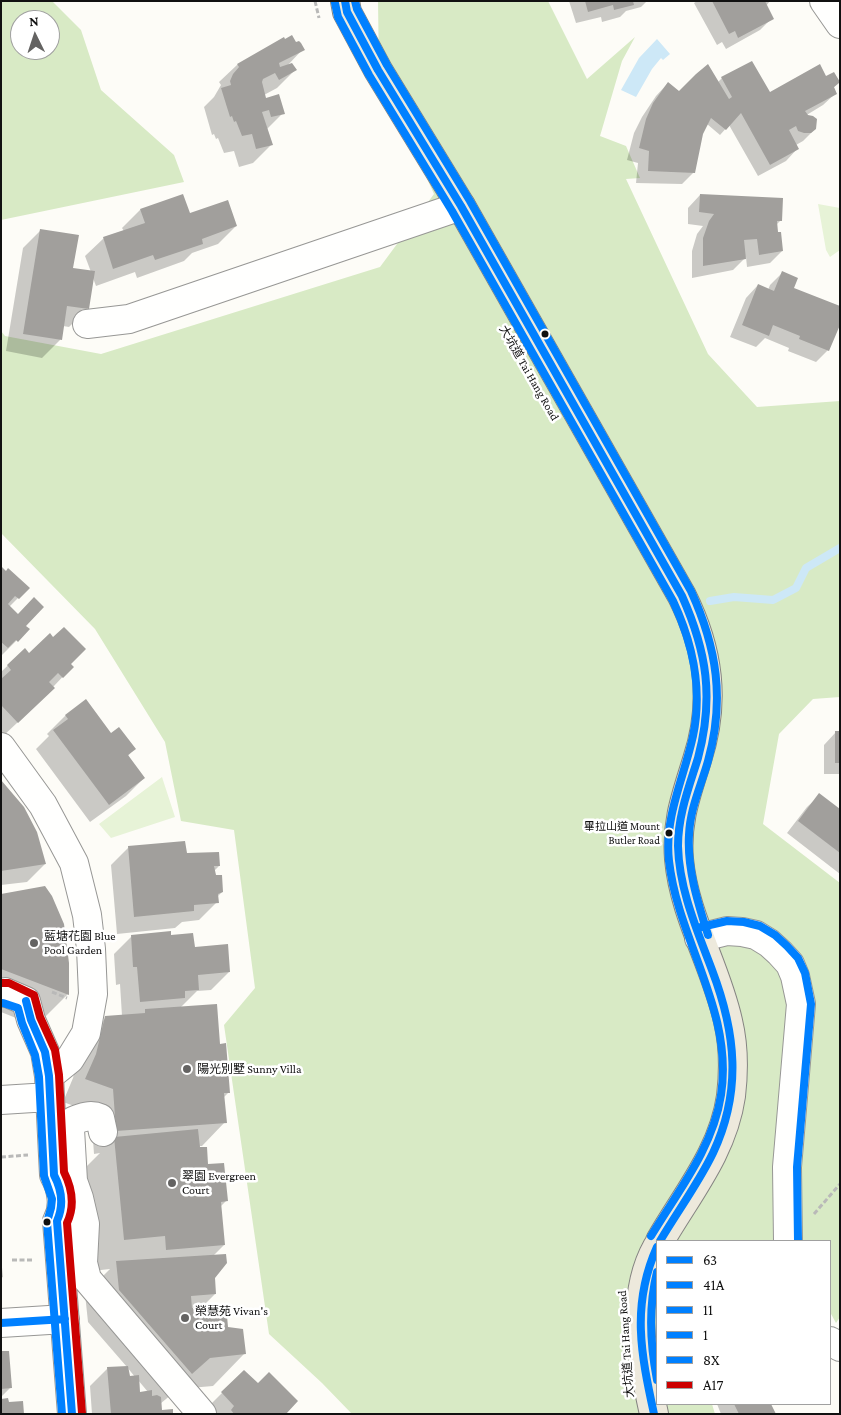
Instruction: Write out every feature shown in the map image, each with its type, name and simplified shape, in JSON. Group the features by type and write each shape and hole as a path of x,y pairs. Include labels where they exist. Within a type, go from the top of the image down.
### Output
{"main road":[{"name":"大坑道 Tai Hang Road","path":"345,1 347,12 378,70 462,206 682,596 699,636 708,680 706,725 697,760 684,796 678,838 679,860 683,883 699,938 721,999 731,1034 733,1076 728,1113 717,1144 695,1185 661,1240"},
{"name":"大坑道 Tai Hang Road","path":"654,1414 644,1355 641,1302 648,1265 656,1249"}],"street":[{"path":"824,1 840,24"},
{"path":"87,324 129,319 462,206"},
{"path":"1,747 43,805 74,863 87,915 93,994 86,1033 70,1059 49,1086 1,1100"},
{"path":"699,938 727,932 742,932 756,935 780,953 790,964 795,976 801,1004 787,1167 788,1240"},
{"path":"1,992 26,1001 31,1020 45,1052 49,1086 54,1175 60,1184 62,1211 57,1221 72,1264 88,1279 202,1414"},
{"path":"1,1004 17,1015 31,1020"},
{"path":"72,1414 65,1319 72,1264 85,1224 73,1181 70,1129 73,1121 95,1116 100,1118 103,1132"},
{"path":"1,1323 65,1319"}],"path":[{"path":"315,1 320,20"},
{"path":"46,990 73,1000"},
{"path":"1,1157 25,1155"},
{"path":"810,1219 840,1184"},
{"path":"12,1260 33,1260"}],"green space":[{"path":"1,1 52,1 81,30 101,90 174,155 184,182 1,220"},
{"path":"378,1 548,1 587,79 635,37 622,61 600,136 626,146 640,178 626,179 708,354 757,407 840,401 840,697 813,699 779,734 763,824 840,883 840,1317 836,1323 831,1314 831,1240 656,1240 656,1405 712,1405 715,1414 352,1414 322,1383 269,1334 224,1025 255,988 234,830 181,821 165,742 95,629 1,533 1,331 5,336 101,354 380,267 434,194 379,73"},
{"path":"818,204 840,208 840,250 830,257 826,250"},
{"path":"162,777 175,817 111,838 99,824"}],"water":[{"path":"657,39 670,54 663,60 661,58 652,69 636,97 621,90 639,58"}],"building":[{"path":"585,1 633,1 634,5 614,10 613,5 588,12"},
{"path":"712,1 765,1 774,19 738,38 735,31 729,34"},
{"path":"292,35 296,42 299,41 301,43 305,50 279,63 280,67 292,63 297,70 279,80 275,73 263,79 262,82 266,98 279,94 285,114 271,117 269,110 262,112 273,145 256,149 252,134 242,136 236,121 234,122 232,116 230,117 221,88 231,85 230,81 233,74 239,67 237,64 284,37 285,39"},
{"path":"752,61 770,92 820,64 826,76 834,72 840,82 834,87 837,94 805,111 808,115 817,119 816,129 811,133 798,131 796,126 789,130 799,149 770,165 741,113 726,130 711,118 703,134 695,173 648,171 649,151 639,148 646,119 653,103 668,82 679,91 708,64 729,99 732,97 721,77"},
{"path":"183,194 190,213 228,200 237,226 202,239 203,244 155,260 153,255 113,269 103,237 145,223 140,209"},
{"path":"700,194 783,198 782,221 777,221 778,232 781,232 783,251 759,255 757,239 744,240 746,259 703,266 703,238 709,221 714,214 699,212"},
{"path":"40,229 79,235 73,268 95,271 89,309 67,306 62,340 23,334"},
{"path":"782,271 798,278 794,288 840,306 840,325 829,351 799,339 800,336 773,325 769,336 742,325 758,284 774,291"},
{"path":"1,566 6,571 8,568 30,588 19,599 15,596 8,604 18,614 34,597 44,607 26,626 30,629 18,642 16,640 8,648 1,642"},
{"path":"64,627 86,649 71,664 74,667 63,678 58,673 49,682 55,688 18,723 1,705 1,679 11,670 7,665 25,648 29,653 50,633 53,637"},
{"path":"86,699 111,733 119,727 136,749 128,755 145,778 109,805 53,730 68,719 65,715"},
{"path":"835,731 840,731 840,763 835,763"},
{"path":"1,780 24,807 37,832 46,864 1,871"},
{"path":"819,793 840,809 840,853 798,821"},
{"path":"185,841 187,853 219,852 220,866 214,866 216,875 222,875 223,892 218,894 219,903 194,905 194,911 134,917 128,846"},
{"name":"藍塘花園 Blue Pool Garden","path":"45,886 52,896 64,924 69,963 69,995 1,969 1,894"},
{"path":"171,931 171,935 193,933 195,947 228,944 230,972 198,975 199,990 185,991 185,998 140,1002 137,967 133,967 131,935"},
{"path":"217,1004 220,1044 226,1043 230,1093 224,1093 227,1123 116,1131 113,1089 85,1079 96,1054 105,1016 145,1013 145,1009"},
{"name":"翠園 Evergreen Court","path":"198,1129 200,1147 207,1147 208,1164 224,1163 228,1201 221,1202 225,1245 166,1250 165,1236 124,1240 114,1137"},
{"name":"榮慧苑 Vivan's Court","path":"226,1254 227,1263 215,1278 216,1294 191,1296 192,1308 226,1305 228,1327 243,1329 246,1354 210,1358 192,1374 119,1290 116,1261"},
{"path":"1,1351 9,1351 12,1388 1,1389"},
{"path":"128,1366 130,1376 139,1375 140,1392 152,1390 152,1396 157,1395 161,1397 162,1410 173,1409 173,1414 111,1414 107,1367"},
{"path":"244,1370 258,1383 269,1372 298,1401 286,1414 234,1414 231,1410 234,1406 221,1392"},
{"path":"8,1398 9,1402 23,1401 24,1414 1,1414 1,1399"},
{"path":"734,1405 772,1405 776,1414 739,1414"}],"waterway":[{"path":"710,601 734,597 773,600 796,588 806,568 840,548"}],"transit line":[{"name":"63","path":"345,1 347,12 378,70 461,206 682,596 697,636 705,676 707,695 706,715 698,758 682,812 678,835 679,862 685,894 720,993 726,1016 731,1039 732,1084 722,1130 713,1153 661,1240"},
{"name":"11","path":"355,1 357,9 387,65 470,201 691,591 700,612 707,633 716,674 716,717 708,761 691,816 689,848 694,886 708,935"},
{"name":"41A","path":"335,3 338,17 369,75 452,211 673,601 691,650 696,684 696,718 689,752 672,813 669,829 669,861 674,891 713,1005 720,1034 723,1064 721,1095 717,1114 702,1151 683,1186 651,1236"},
{"name":"11","path":"697,928 727,921 744,922 760,926 775,935 787,946 798,958 805,973 811,1004 797,1167 798,1240"},
{"name":"A17","path":"1,983 9,983 34,995 40,1017 55,1050 59,1075 64,1172 72,1197 67,1223 82,1413"},
{"name":"1","path":"26,1001 31,1020 45,1052 49,1076 54,1175 59,1186 61,1198 61,1209 57,1221 72,1414"},
{"name":"8X","path":"3,1003 18,1008 35,1055 39,1077 44,1176 52,1199 47,1222 62,1414"},
{"name":"63","path":"654,1414 642,1350 641,1310 649,1268 656,1250"},
{"name":"41A","path":"656,1276 651,1312 656,1373"},
{"name":"1","path":"1,1323 65,1319"}],"place":[{"name":"畢拉山道 Mount Butler Road","path":"669,833"},
{"name":"藍塘花園 Blue Pool Garden","path":"34,943"},
{"name":"陽光別墅 Sunny Villa","path":"187,1069"},
{"name":"翠園 Evergreen Court","path":"172,1183"},
{"name":"榮慧苑 Vivan's Court","path":"185,1318"}]}
